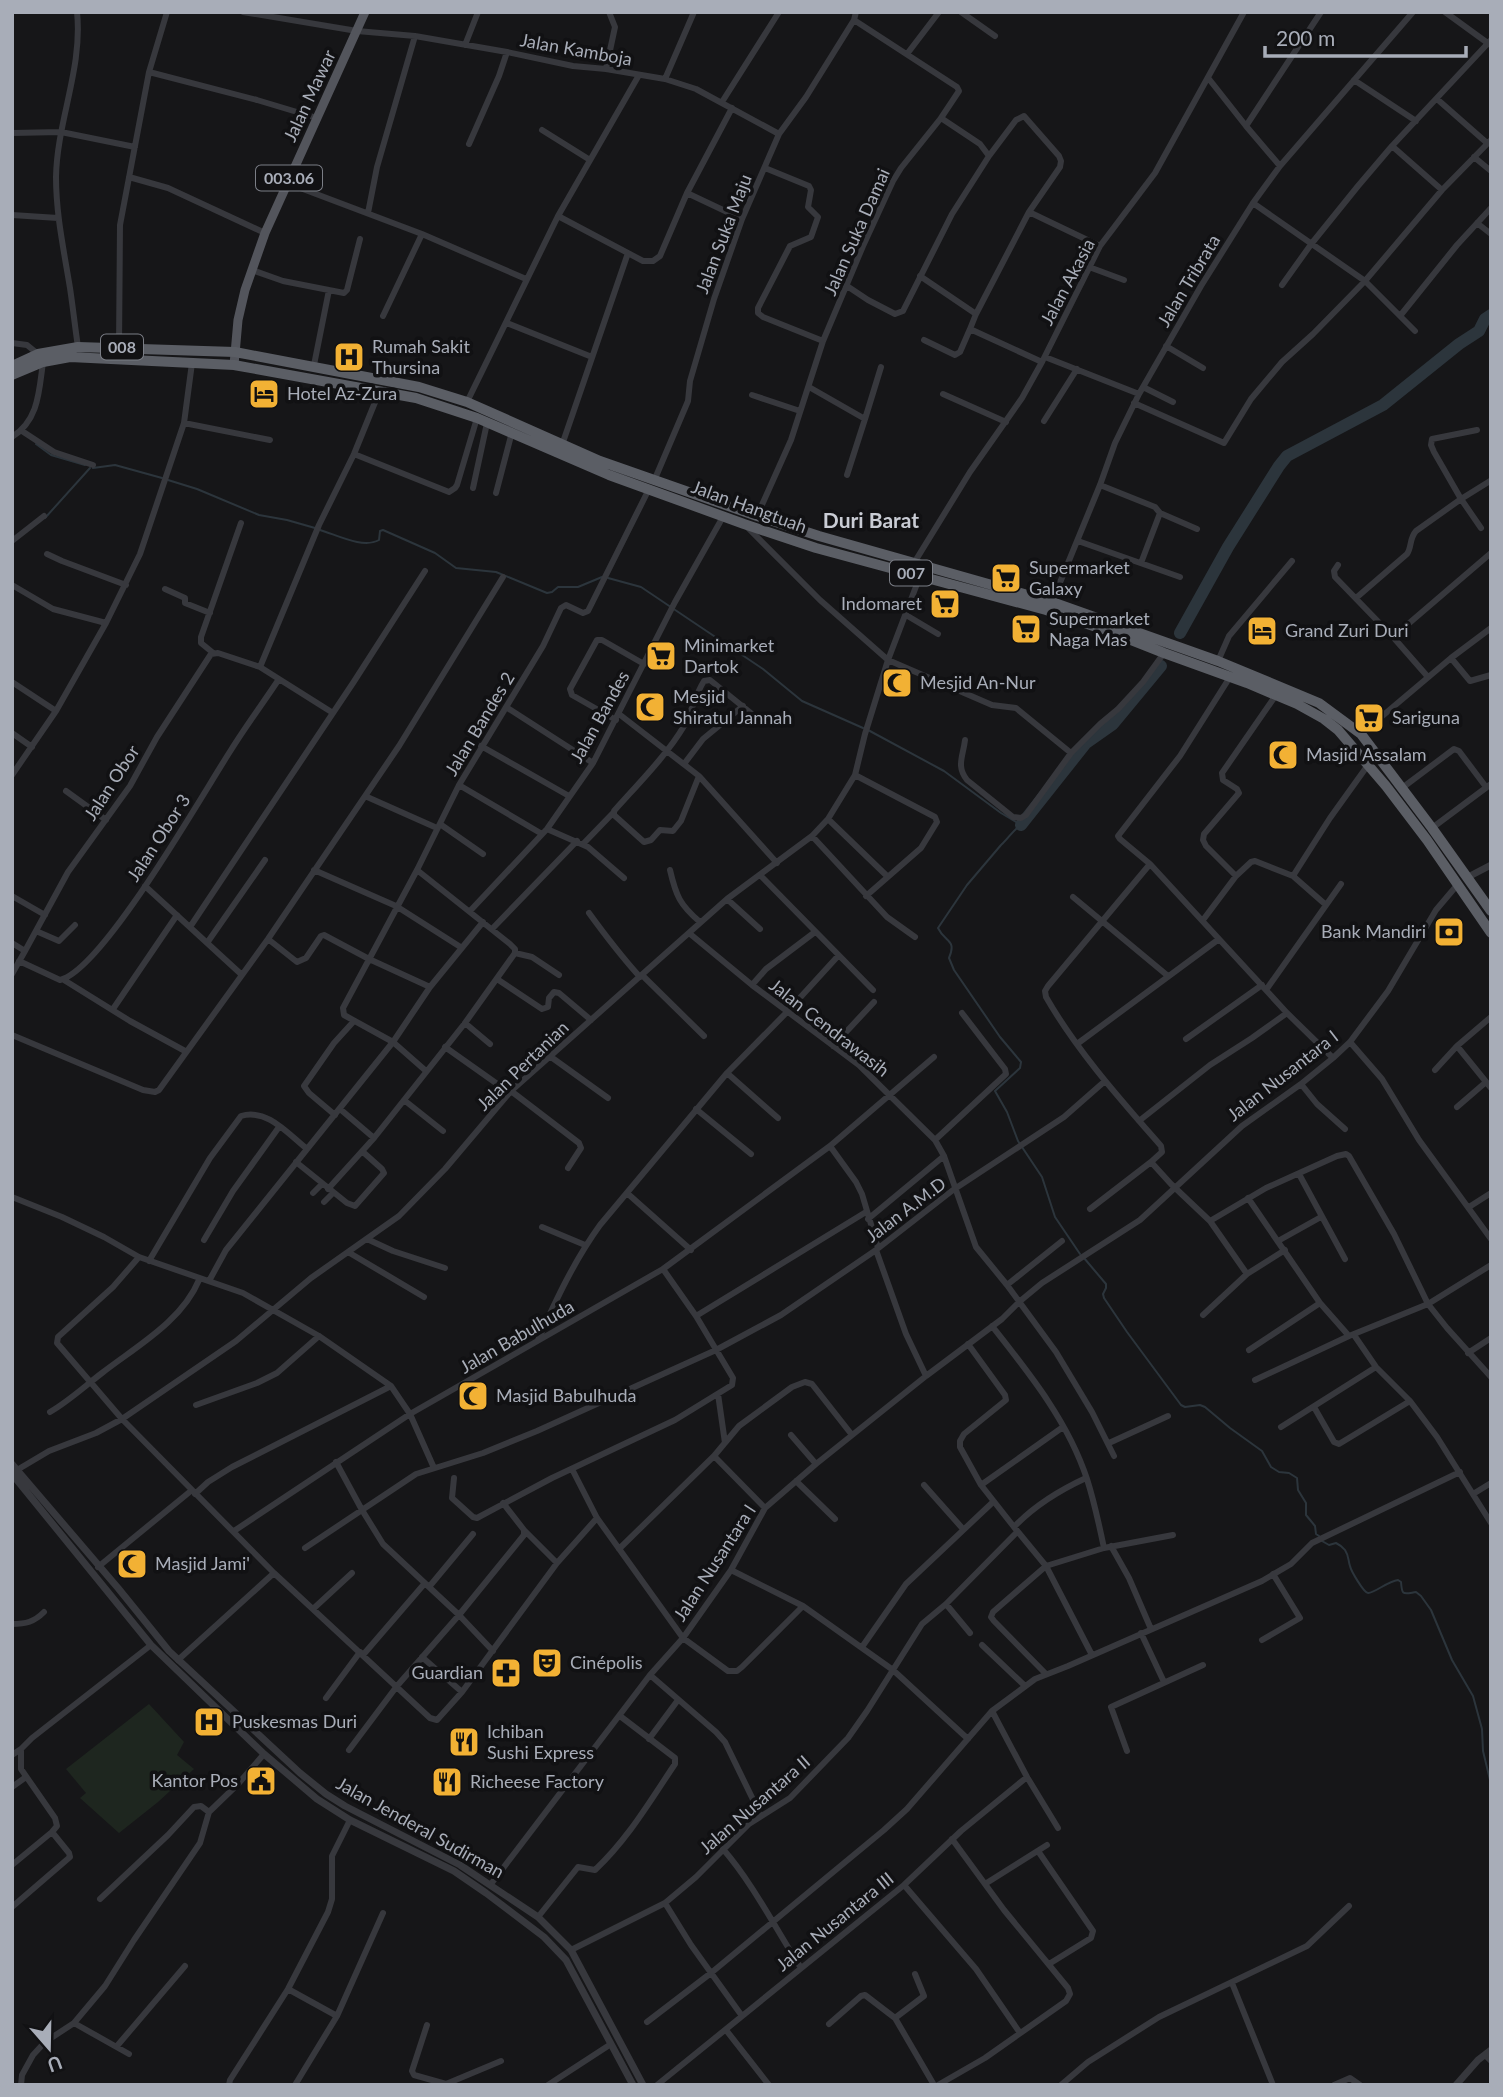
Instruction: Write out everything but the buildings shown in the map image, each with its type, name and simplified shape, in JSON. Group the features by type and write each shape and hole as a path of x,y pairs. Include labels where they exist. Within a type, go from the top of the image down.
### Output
{"highway":[{"name":"Jalan Hangtuah","path":"12,366 78,347 235,352 314,365 419,387 467,402 652,485"},
{"name":"Jalan Hangtuah","path":"12,376 41,358 97,357 234,365 416,398 512,432 609,475 652,485 1052,602 1218,661 1324,719 1338,730 1427,840 1491,933"},
{"path":"416,398 419,387"},
{"name":"Jalan Hangtuah","path":"683,495 744,524 816,548 1046,610 1230,677 1249,679 1319,703 1361,734 1491,911"}],"main road":[{"name":"Jalan Mawar","path":"234,365 238,320 245,290 265,233 365,12"}],"street":[{"path":"78,12 75,62 61,132 56,175 58,218 78,347"},
{"path":"118,347 120,225 149,72 167,12"},
{"name":"Jalan Kamboja","path":"243,12 357,31 415,36 573,66 665,79 696,89 779,134"},
{"path":"465,45 478,12"},
{"path":"606,69 615,27 609,12"},
{"path":"665,79 694,12"},
{"path":"722,102 779,12"},
{"name":"Jalan Suka Maju","path":"652,485 688,401 690,381 714,299 742,219 779,134 806,97 854,20 856,12"},
{"path":"907,54 939,12"},
{"path":"961,12 995,36"},
{"name":"Jalan Akasia","path":"914,563 1044,360 1100,246 1155,173 1244,12"},
{"path":"1246,126 1321,12"},
{"name":"Jalan Tribrata","path":"1052,602 1115,443 1134,403 1200,286 1280,166 1413,12"},
{"path":"1282,285 1312,243 1392,146 1490,43 1445,12"},
{"name":"Jalan Suka Damai","path":"757,516 791,440 823,341 893,181 957,96 958,88 854,20"},
{"path":"368,213 377,167 415,36"},
{"path":"469,144 507,52"},
{"path":"149,72 317,118"},
{"path":"467,402 558,216 639,75"},
{"path":"1209,79 1280,166"},
{"path":"1354,80 1416,121"},
{"path":"1134,403 1224,443 1251,399 1282,362 1365,281 1442,190 1489,141 1437,99"},
{"path":"558,216 643,261 658,258 687,193 732,108"},
{"path":"847,286 868,300 898,314 903,311 952,214 989,156 1016,120 1024,116 1059,156 1060,167 1029,212 976,314 960,352 955,355 923,340"},
{"path":"941,118 979,144 989,156"},
{"path":"541,130 590,160"},
{"path":"12,133 61,132 135,147"},
{"path":"1392,146 1442,190"},
{"path":"1474,157 1491,171"},
{"path":"765,168 809,186 811,191 808,208 818,217 811,237 790,246 758,308 758,313 823,341"},
{"path":"129,177 168,188 265,233"},
{"path":"287,183 422,234 526,279"},
{"path":"687,193 742,219"},
{"path":"1253,203 1365,281 1415,331"},
{"path":"1400,316 1491,208"},
{"path":"1029,212 1100,246"},
{"path":"12,215 58,218"},
{"path":"1477,223 1491,233"},
{"path":"383,316 422,234"},
{"path":"253,270 284,281 342,293 347,290 360,239"},
{"path":"562,445 628,253"},
{"path":"1089,267 1124,280"},
{"path":"919,276 976,314"},
{"path":"314,365 329,290"},
{"path":"507,323 592,357"},
{"path":"970,329 1044,360 1077,369 1139,394"},
{"path":"12,343 27,345 41,358 36,409 22,431 12,437"},
{"path":"1166,346 1203,368"},
{"path":"12,775 56,711 106,623 140,554 184,423 192,363"},
{"path":"848,475 881,367"},
{"path":"1044,421 1077,369"},
{"path":"809,387 865,419"},
{"path":"1143,387 1173,402"},
{"path":"260,667 319,525 354,454 380,390"},
{"path":"752,394 800,411"},
{"path":"943,394 1006,422"},
{"path":"354,454 438,489 452,491 457,485 482,421"},
{"path":"473,488 482,421"},
{"path":"184,423 270,440"},
{"path":"1477,430 1435,437 1431,442 1441,467 1481,528"},
{"path":"22,431 54,452 93,465"},
{"path":"496,493 512,432"},
{"path":"1356,598 1407,554 1411,538 1416,531 1490,481"},
{"name":"Jalan Bandes 2","path":"354,1021 343,1013 346,1003 459,785 543,646 563,606 568,605 585,613 652,485"},
{"path":"1100,485 1155,507 1160,513 1196,529"},
{"path":"1141,563 1160,513"},
{"name":"Jalan Bandes","path":"470,911 545,831 593,764 675,602 724,515"},
{"path":"12,541 44,516"},
{"path":"240,523 201,640 212,652 260,667 332,713"},
{"path":"744,524 820,600 888,660 992,705 1016,708 1072,753"},
{"path":"1078,541 1180,577"},
{"path":"1394,637 1491,553"},
{"path":"47,554 126,585"},
{"path":"1218,661 1229,636 1292,561"},
{"path":"1338,565 1334,575 1429,677"},
{"path":"190,928 425,571"},
{"name":"Jalan Pertanian","path":"14,1469 122,1419 236,1341 311,1278 399,1216 511,1092 727,899 812,836 828,818 856,775 888,660 920,576"},
{"path":"12,1035 150,1092 159,1090 268,939 400,746 503,577"},
{"path":"12,596 14,586 53,608 106,623"},
{"path":"164,589 185,598 184,603 210,612"},
{"path":"906,615 938,634"},
{"path":"1361,734 1491,628"},
{"path":"645,664 603,640 597,640 570,689 572,695 618,717 699,776 777,863"},
{"name":"Jalan Obor","path":"12,974 68,872 130,786 157,737 212,652"},
{"path":"965,740 960,766 962,774 1017,819 1026,815 1072,753 1143,682 1164,653"},
{"path":"1451,658 1470,681 1491,675"},
{"path":"1230,677 1180,756 1118,836 1150,864 1287,1013 1333,1058"},
{"name":"Jalan Obor 3","path":"64,979 98,950 145,886 279,679"},
{"path":"492,929 614,812 684,725 704,681 709,680 757,718"},
{"path":"12,682 56,711"},
{"path":"1236,876 1206,846 1203,836 1239,793 1223,780 1222,773 1276,695"},
{"path":"684,764 703,739 743,706"},
{"path":"506,707 593,764"},
{"path":"12,733 32,747"},
{"path":"481,746 569,796"},
{"path":"1402,788 1454,749 1459,751 1488,786 1432,828"},
{"path":"1293,876 1368,765"},
{"path":"856,775 937,820 937,825 921,848 866,896"},
{"path":"614,812 617,819 645,842 651,840 660,830 673,831 681,821 699,776"},
{"path":"459,785 545,831 588,847 624,878"},
{"path":"66,791 106,820"},
{"path":"365,796 438,826 483,854"},
{"path":"828,818 888,877"},
{"path":"812,836 887,917 915,937"},
{"path":"207,943 265,860"},
{"path":"1203,920 1236,876 1255,861 1293,876 1326,905"},
{"path":"1090,1209 1151,1162 1163,1149 1077,1044 1045,993 1150,864"},
{"path":"1468,877 1491,865"},
{"path":"314,870 396,906 462,948"},
{"path":"416,870 513,946 515,953"},
{"path":"670,870 677,898 688,912 701,922"},
{"path":"761,876 873,990"},
{"path":"1186,1039 1264,988 1341,884"},
{"name":"Jalan Nusantara I","path":"491,1884 650,1675 683,1638 731,1570 765,1508 796,1480 992,1326 1042,1283 1140,1220 1242,1126 1333,1058 1350,1042 1404,966 1436,910 1458,884"},
{"path":"145,886 242,975"},
{"path":"12,896 45,915"},
{"path":"1073,897 1168,976"},
{"path":"727,899 760,929"},
{"path":"589,913 620,954 704,1036"},
{"path":"113,1009 177,915"},
{"path":"209,1281 226,1250 393,1042 430,987 483,922"},
{"path":"36,931 59,941 75,925"},
{"path":"752,985 766,970 815,932"},
{"name":"Jalan Cendrawasih","path":"689,933 752,985 859,1065 935,1140 944,1156 976,1247 1056,1352 1114,1456"},
{"path":"268,939 297,961 306,958 324,935 430,987"},
{"path":"1077,1044 1219,939"},
{"path":"12,943 25,951"},
{"path":"515,953 532,957 559,975"},
{"path":"324,1202 328,1189 363,1152 465,1023 515,953"},
{"path":"538,1342 561,1288 585,1245 727,1073 838,956"},
{"path":"19,961 55,979 64,979 185,1051"},
{"path":"497,979 542,1009 548,1007 549,998 554,992 559,993 592,1020"},
{"path":"833,1046 874,1002"},
{"path":"935,1140 1006,1074 1005,1069 962,1013"},
{"path":"1139,1121 1210,1065 1287,1013"},
{"path":"1435,1070 1457,1046 1491,1017"},
{"path":"374,1138 309,1093 304,1086 334,1043 354,1021 393,1042 426,1071"},
{"path":"465,1023 490,1044"},
{"path":"1350,1042 1382,1079 1419,1140 1491,1239"},
{"path":"1457,1046 1489,1085 1457,1107"},
{"path":"445,1047 579,1143 581,1148 568,1168"},
{"path":"551,1056 608,1098"},
{"name":"Jalan Babulhuda","path":"234,1531 410,1414 663,1269 830,1146 934,1058"},
{"path":"727,1073 778,1118"},
{"name":"Jalan A.M.D","path":"305,1548 416,1474 517,1439 716,1350 781,1315 877,1249 955,1189 1079,1106 1105,1080"},
{"path":"1301,1084 1317,1104 1345,1129"},
{"path":"404,1100 443,1131"},
{"path":"696,1109 751,1154"},
{"path":"149,1261 210,1158 241,1116 264,1116 307,1149"},
{"path":"204,1240 233,1191 279,1127"},
{"path":"830,1146 862,1194 877,1249 906,1334 926,1376"},
{"path":"296,1162 328,1189 351,1206 355,1206 384,1173 363,1152"},
{"path":"1210,1221 1248,1198 1346,1154 1352,1158 1394,1234 1428,1304 1491,1377"},
{"path":"696,1316 867,1216 944,1156"},
{"path":"1151,1162 1210,1221 1247,1274"},
{"path":"1299,1174 1345,1259"},
{"path":"313,1194 328,1189"},
{"path":"627,1193 691,1250"},
{"path":"1469,1207 1491,1193"},
{"path":"12,1197 94,1232 139,1257 243,1293 319,1336 391,1386 410,1414 434,1468"},
{"path":"1248,1198 1320,1303 1410,1402 1437,1437 1491,1523"},
{"path":"1278,1241 1321,1217"},
{"path":"542,1227 585,1245"},
{"path":"367,1238 393,1251 445,1268"},
{"path":"1007,1285 1062,1241"},
{"path":"1203,1315 1247,1274 1285,1250"},
{"path":"348,1252 424,1297"},
{"path":"139,1257 113,1287 57,1339 58,1345 122,1419 274,1573 430,1718 439,1719 462,1692 557,1563 597,1518"},
{"path":"1255,1380 1428,1304 1491,1265"},
{"path":"454,1478 452,1498 473,1517 480,1517 503,1503 675,1420 732,1385 733,1380 696,1316 663,1269"},
{"path":"50,1412 163,1326 186,1303 200,1279"},
{"path":"1249,1350 1320,1303"},
{"path":"992,1326 1031,1376 1063,1427 1086,1478 1107,1547 1129,1578 1151,1629"},
{"path":"196,1405 278,1373 319,1336"},
{"path":"1468,1353 1491,1338"},
{"path":"968,1344 1006,1398 1004,1403 964,1434 960,1441 961,1452 993,1502 1046,1566 1092,1655"},
{"path":"1282,1427 1377,1367"},
{"path":"619,1549 714,1456 739,1426 792,1387 807,1382 812,1384 852,1435"},
{"path":"98,1567 194,1492 232,1467 391,1386"},
{"path":"718,1394 725,1443"},
{"path":"1314,1406 1334,1442 1339,1444 1410,1402"},
{"path":"1109,1443 1168,1416"},
{"path":"981,1485 1063,1427"},
{"path":"791,1435 816,1464"},
{"path":"714,1456 765,1508"},
{"path":"337,1462 383,1544 493,1651"},
{"name":"Jalan Jenderal Sudirman","path":"14,1469 118,1588 157,1638 300,1773 345,1806 443,1856 491,1884 538,1917 571,1950 633,2085"},
{"name":"Jalan Jenderal Sudirman","path":"14,1469 82,1561 151,1645 264,1754 317,1799 350,1820 454,1871 544,1937 566,1960 611,2038 643,2085"},
{"path":"572,1469 597,1518 683,1638 732,1672 742,1667 803,1606"},
{"path":"647,2022 712,1973 907,1809 992,1711 1024,1685 1045,1673 1068,1666 1262,1581 1291,1564 1312,1543 1460,1472"},
{"name":"Jalan Nusantara II","path":"571,1950 665,1903 749,1825 790,1798 848,1738 922,1625 946,1604 1040,1504 1086,1478"},
{"path":"796,1480 835,1519"},
{"path":"1473,1494 1491,1483"},
{"path":"924,1485 963,1529"},
{"path":"862,1647 906,1584 993,1502"},
{"path":"503,1503 524,1531 557,1563"},
{"path":"349,1750 397,1686 459,1615 524,1531"},
{"path":"326,1698 362,1654 473,1534"},
{"path":"1045,1673 994,1621 991,1616 999,1606 1046,1566 1107,1547 1173,1535"},
{"path":"731,1570 803,1606 862,1647 893,1670 968,1739"},
{"path":"178,1660 274,1573"},
{"path":"313,1609 352,1573"},
{"path":"1262,1640 1300,1618 1273,1574"},
{"path":"111,1594 118,1588"},
{"path":"946,1604 970,1633"},
{"path":"12,1624 26,1624 44,1612"},
{"path":"1141,1633 1164,1682"},
{"path":"12,1755 151,1645"},
{"path":"982,1645 1024,1685"},
{"path":"422,1657 462,1692"},
{"path":"1127,1751 1111,1707 1203,1665"},
{"path":"650,1675 725,1742 761,1816"},
{"path":"649,1739 678,1700"},
{"path":"992,1711 1058,1828"},
{"path":"538,1917 578,1867 595,1870 610,1854 637,1821 675,1764 675,1758 620,1716"},
{"path":"12,1865 57,1826 56,1820 21,1769 21,1749"},
{"path":"21,2085 22,2075 33,2055 45,2042 74,2023 106,1986 200,1843 209,1812 264,1754"},
{"path":"294,1780 300,1773"},
{"path":"12,1787 26,1777"},
{"name":"Jalan Nusantara III","path":"657,2085 904,1885 952,1839 1027,1777"},
{"path":"100,1899 194,1807 201,1806 209,1812"},
{"path":"229,2085 288,1989 328,1912 332,1895 332,1856 350,1820"},
{"path":"12,1907 70,1857 52,1832"},
{"path":"829,2024 863,1995 895,2018 936,2085 985,2058 1066,2001 1070,1994 1068,1987 952,1839"},
{"path":"985,1884 1047,1845"},
{"path":"723,1849 751,1884 801,1968"},
{"path":"1038,1851 1093,1931 1091,1938 1049,1964"},
{"path":"904,1885 976,1969 1020,2033"},
{"path":"665,1903 691,1945 742,2016"},
{"path":"1061,2085 1088,2062 1139,2032 1158,2017 1307,1946 1349,1906"},
{"path":"295,2085 337,2016 383,1913"},
{"path":"117,2046 185,1966"},
{"path":"895,2018 924,1996 915,1974"},
{"path":"1232,1983 1273,2085"},
{"path":"288,1989 337,2016"},
{"path":"74,2023 129,2054"},
{"path":"427,2025 412,2074 446,2084 501,2061"},
{"path":"726,2030 769,2085"},
{"path":"548,2085 611,2038"},
{"path":"1456,2085 1489,2055"},
{"path":"1334,2085 1350,2078 1360,2085"}],"shaded area":[{"path":"149,1704 184,1742 177,1755 194,1769 119,1833 80,1798 86,1793 66,1769"}],"waterway":[{"path":"1180,633 1228,547 1287,456 1383,405 1479,331 1485,319 1491,315"},
{"path":"36,444 51,455 85,465"},
{"path":"93,468 115,465 162,478"},
{"path":"45,518 90,468"},
{"path":"168,480 259,515 315,528"},
{"path":"320,530 365,543 379,540 380,531 383,530 435,553 456,568 496,572 547,593 558,587 578,587 602,577"},
{"path":"608,578 641,587 763,669 802,701 863,728"},
{"path":"1021,825 1086,743 1113,724 1161,666"},
{"path":"868,730 944,771 1021,825 967,885 938,928 951,944 949,958 954,970 1000,1037 1021,1062 1020,1068 995,1091 1007,1112 1018,1141 1042,1177 1055,1217 1080,1254"},
{"path":"1084,1258 1106,1284 1104,1298 1181,1405 1205,1407 1262,1451 1271,1467 1297,1478 1298,1490 1306,1503 1306,1515 1319,1536"},
{"path":"1322,1541 1329,1545 1336,1543 1344,1549 1353,1572 1366,1592 1370,1593 1398,1580 1404,1593 1416,1592 1431,1610 1452,1660 1473,1696 1482,1729 1483,1751 1491,1784"}],"place":[{"name":"Rumah Sakit Thursina","path":"349,357"},
{"name":"Hotel Az-Zura","path":"264,394"},
{"name":"Supermarket Galaxy","path":"1006,578"},
{"name":"Indomaret","path":"945,604"},
{"name":"Supermarket Naga Mas","path":"1026,629"},
{"name":"Grand Zuri Duri","path":"1262,631"},
{"name":"Minimarket Dartok","path":"661,656"},
{"name":"Mesjid An-Nur","path":"897,683"},
{"name":"Mesjid Shiratul Jannah","path":"650,707"},
{"name":"Sariguna","path":"1369,718"},
{"name":"Masjid Assalam","path":"1283,755"},
{"name":"Bank Mandiri","path":"1449,932"},
{"name":"Masjid Babulhuda","path":"473,1396"},
{"name":"Masjid Jami'","path":"132,1564"},
{"name":"Cinépolis","path":"547,1663"},
{"name":"Guardian","path":"506,1673"},
{"name":"Puskesmas Duri","path":"209,1722"},
{"name":"Ichiban Sushi Express","path":"464,1742"},
{"name":"Kantor Pos","path":"261,1781"},
{"name":"Richeese Factory","path":"447,1782"}],"district":[{"name":"Duri Barat","path":"871,521"}]}
